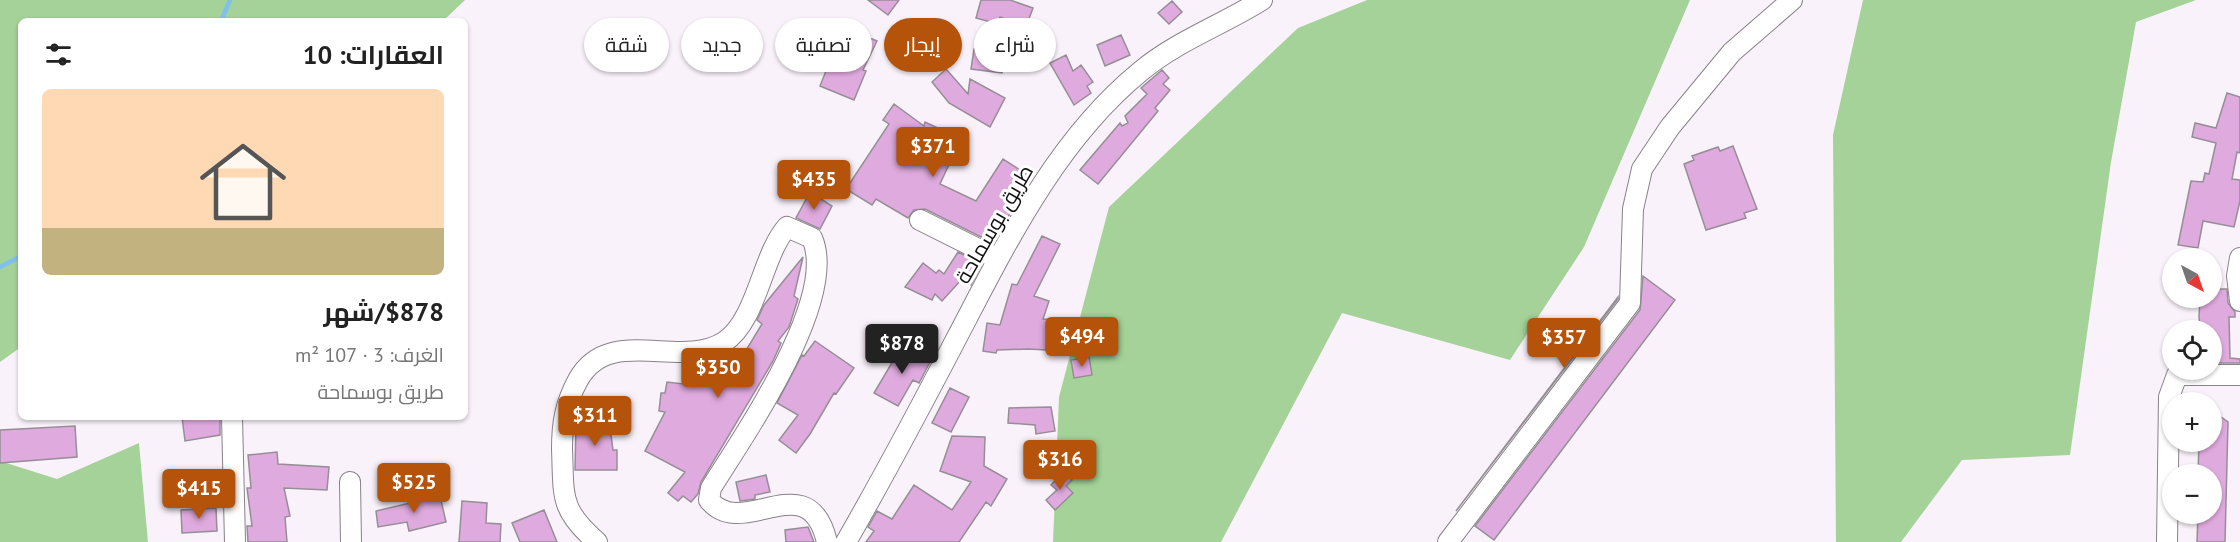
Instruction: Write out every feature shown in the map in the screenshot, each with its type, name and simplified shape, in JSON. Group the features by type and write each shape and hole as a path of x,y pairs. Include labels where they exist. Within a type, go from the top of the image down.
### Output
{"street":[{"name":"طريق بوسماحة","path":"846,542 998,259 1042,183 1090,122 1140,72 1177,45 1262,0"},
{"path":"1448,542 1630,303 1633,209 1642,169 1670,127 1732,52 1792,0"},
{"path":"920,220 998,259"},
{"path":"597,542 568,512 563,485 562,420 571,393 585,367 612,352 706,349 725,341 736,329 757,293 777,238 787,227 812,238 818,251 813,302 806,322 757,414 711,488 709,500 716,513 728,522 744,523 802,508 816,515 824,527 827,542"},
{"path":"2240,258 2237,276 2240,302"},
{"path":"2167,542 2169,397 2177,375 2240,375"},
{"path":"232,420 236,542"},
{"path":"350,482 351,542"}],"green space":[{"path":"0,0 465,0 446,18 18,18 18,349 0,362"},
{"path":"1367,0 1690,0 1584,247 1510,360 1342,313 1221,542 1053,542 1059,397 1109,207 1298,28"},
{"path":"1863,0 2196,0 2136,22 2111,162 2070,455 1962,460 1901,542 1836,542 1833,135"},
{"path":"139,443 148,542 0,542 0,461 57,479"}],"building":[{"path":"868,0 899,0 888,15"},
{"path":"981,0 1010,0 1033,8 1029,18 976,18"},
{"path":"1172,1 1182,12 1169,24 1158,13"},
{"path":"1121,35 1130,55 1105,66 1097,45"},
{"path":"872,39 877,41 872,51"},
{"path":"974,49 974,69 971,69"},
{"path":"1066,55 1073,71 1081,65 1093,82 1087,86 1091,93 1074,105 1055,72 1056,60"},
{"path":"1162,70 1169,78 1163,84 1170,90 1155,108 1158,111 1098,184 1080,170 1120,123 1122,126 1128,123 1125,116 1147,94 1141,88"},
{"path":"826,72 866,72 854,100 820,86"},
{"path":"943,72 949,72 968,94 970,79 1005,98 990,127 949,103 932,82"},
{"path":"2227,93 2240,97 2240,153 2237,152 2232,179 2240,180 2240,201 2234,227 2203,221 2198,248 2178,245 2191,181 2203,182 2205,173 2209,174 2216,143 2192,137 2195,123 2216,128"},
{"path":"894,104 924,126 925,122 951,134 954,131 964,140 957,147 940,184 976,201 1003,159 1031,177 993,243 925,209 914,210 908,218 876,199 872,205 846,189 889,124 883,120"},
{"path":"1733,146 1757,209 1744,213 1746,218 1706,230 1684,164 1694,160 1692,156 1718,147 1720,151"},
{"path":"810,192 832,206 820,229 796,218"},
{"path":"1042,236 1060,244 1034,296 1049,301 1043,319 1060,320 1060,328 1079,328 1078,352 1029,349 997,350 996,353 983,351 987,323 1000,325 1012,284 1017,285"},
{"path":"958,252 982,264 971,285 962,279 942,301 935,294 932,300 905,287 923,263 936,273 939,270 944,274"},
{"path":"803,257 794,296 798,299 789,327 778,341 781,343 773,361 701,482 698,494 691,502 683,496 678,501 668,493 685,472 645,451 665,412 659,411 661,393 665,393 667,382 692,385 694,378 705,382 707,375 730,382 746,359 742,357 762,324 757,320 764,305"},
{"path":"1643,276 1675,300 1494,540 1475,526 1640,310"},
{"path":"2222,289 2227,289 2228,303 2235,312 2235,317 2229,317 2230,358 2240,359 2240,363 2222,363 2222,320 2199,320 2199,308 2222,308"},
{"path":"1618,297 1618,299 1456,511"},
{"path":"815,341 854,368 836,394 834,393 796,453 779,440 798,415 777,403 802,355 804,356"},
{"path":"903,344 931,360 919,383 913,380 898,406 874,393"},
{"path":"1089,357 1092,375 1074,378 1071,360"},
{"path":"950,388 969,397 951,432 932,423"},
{"path":"1051,407 1055,431 1036,434 1035,425 1008,423 1009,408"},
{"path":"2222,418 2228,422 2225,542 2197,542 2198,524 2222,524 2222,464 2198,464 2199,452 2222,452"},
{"path":"609,419 613,450 617,450 617,470 575,470 576,423"},
{"path":"182,420 220,420 220,435 185,441"},
{"path":"75,426 77,457 0,463 0,430"},
{"path":"952,436 985,437 984,466 1007,479 991,506 986,502 959,542 866,542 874,531 868,527 877,511 892,519 914,485 952,510 971,482 940,471"},
{"path":"277,452 278,464 329,467 327,490 284,488 290,516 285,517 287,542 248,542 247,526 252,526 247,488 251,488 248,455"},
{"path":"1064,472 1072,480 1066,486 1073,493 1055,510 1046,500 1057,490 1051,485"},
{"path":"766,475 770,492 755,495 755,499 740,501 736,482"},
{"path":"440,496 446,522 409,531 407,522 378,527 376,511"},
{"path":"462,501 487,503 486,523 501,524 500,542 459,542"},
{"path":"216,508 217,531 182,533 181,510"},
{"path":"544,510 557,542 520,542 512,523"},
{"path":"808,527 814,542 786,542 785,530"}],"waterway":[{"path":"222,18 230,0"},
{"path":"0,267 18,258"}]}
